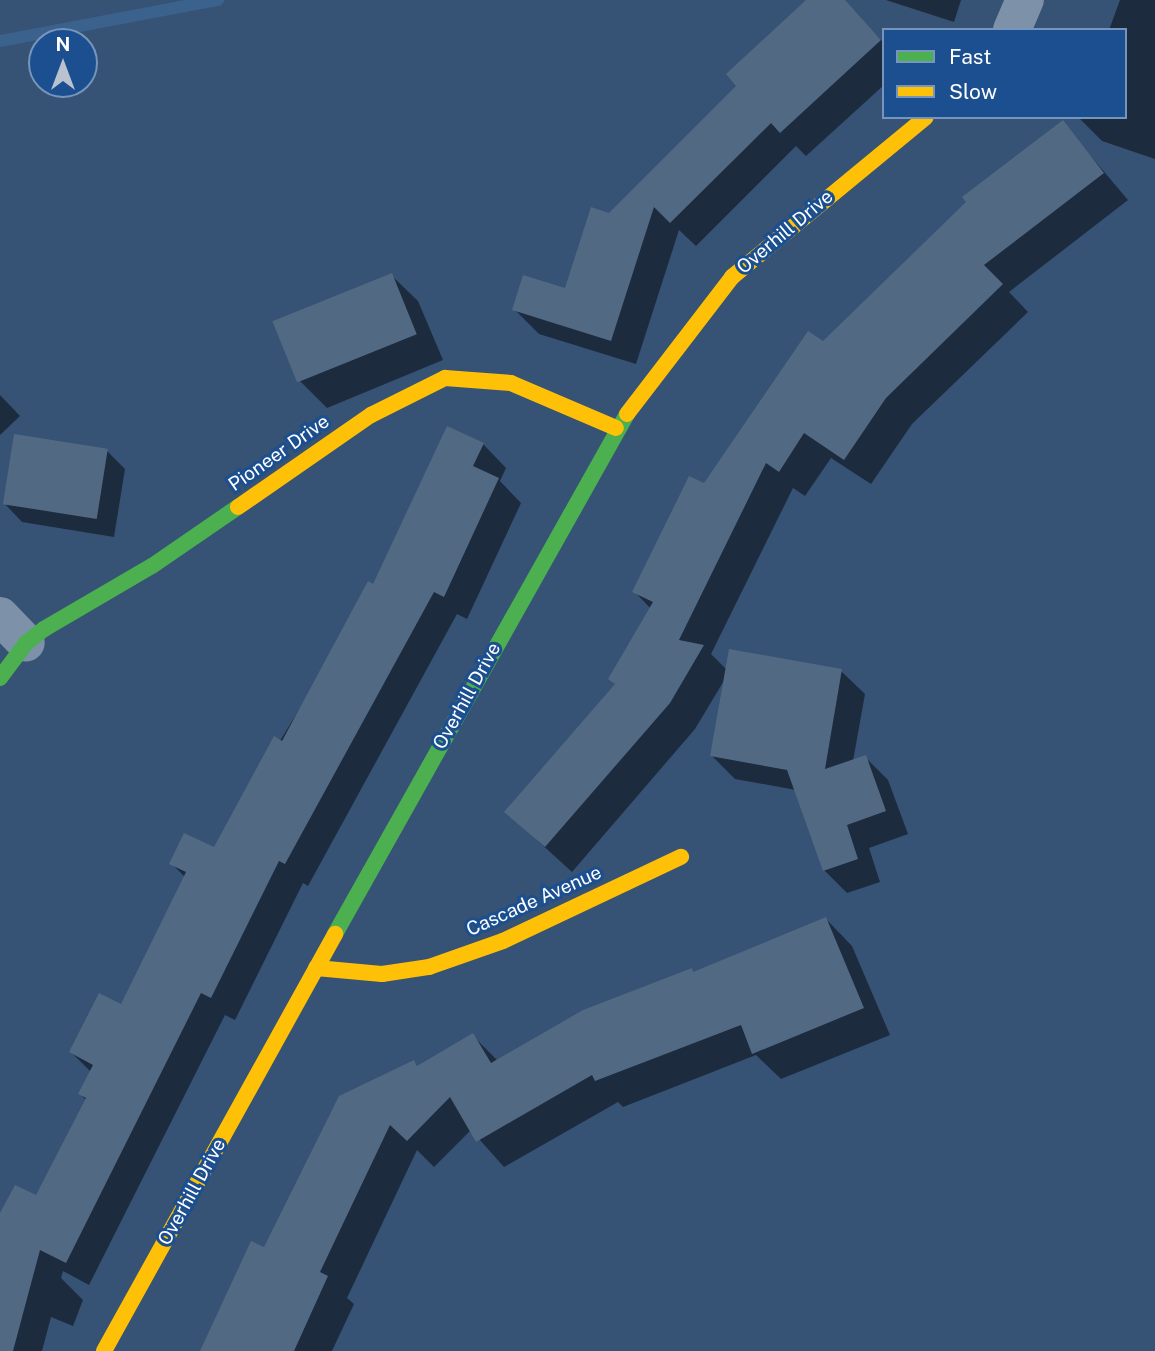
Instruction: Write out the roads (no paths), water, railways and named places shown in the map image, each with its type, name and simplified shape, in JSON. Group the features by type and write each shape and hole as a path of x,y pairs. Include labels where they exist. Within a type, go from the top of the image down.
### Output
{"street":[{"path":"1013,28 1025,0"},
{"name":"Overhill Drive","path":"104,1351 616,428 732,277 924,119"},
{"name":"Pioneer Drive","path":"0,678 26,643 152,566 371,415 445,378 511,383 616,428"},
{"path":"0,616 26,643"},
{"name":"Cascade Avenue","path":"316,968 382,974 429,967 503,942 681,857"}],"waterway":[{"path":"0,41 218,0"}]}
